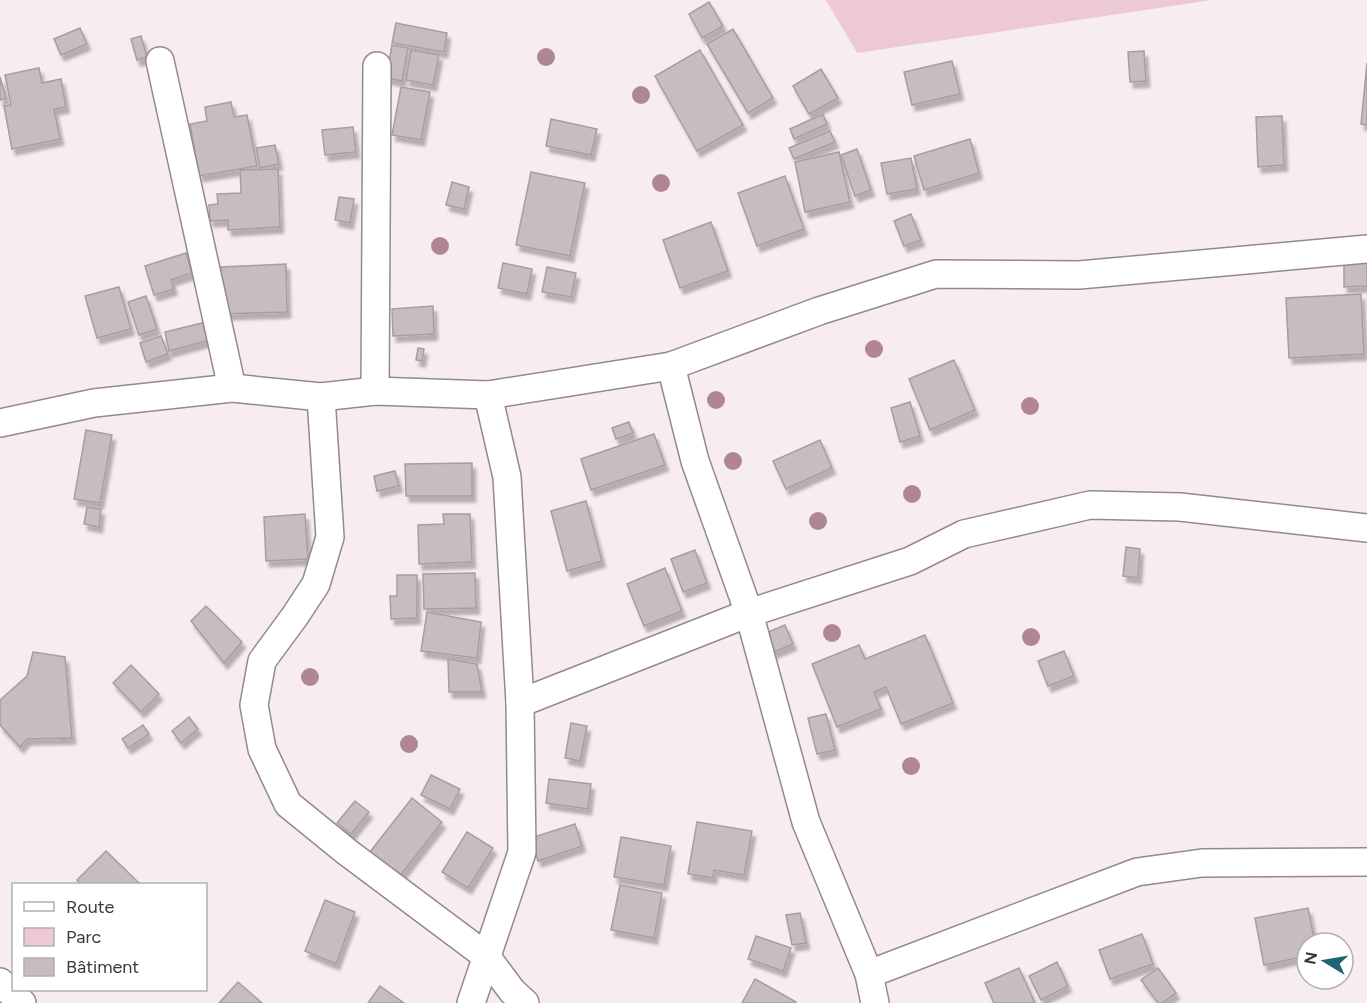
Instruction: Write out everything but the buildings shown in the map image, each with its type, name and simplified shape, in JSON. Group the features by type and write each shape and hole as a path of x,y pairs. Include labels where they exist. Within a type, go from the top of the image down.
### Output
{"street":[{"path":"160,61 232,388"},
{"path":"375,391 377,66"},
{"path":"0,423 94,403 232,388 321,397 375,391 488,395 671,366 819,311 936,274 1079,275 1367,249"},
{"path":"671,366 695,461 749,613 806,822 869,974 875,1003"},
{"path":"471,1003 522,852 520,703 507,477 488,395"},
{"path":"321,397 330,537 316,584 262,661 254,705 262,749 288,804 347,852 486,956 512,991 525,1003"},
{"path":"520,703 749,613 910,561 963,534 1090,505 1180,507 1367,528"},
{"path":"869,974 1137,872 1202,863 1367,861"},
{"path":"0,982 22,1003"}],"green space":[{"path":"826,0 1212,0 857,53"}]}
